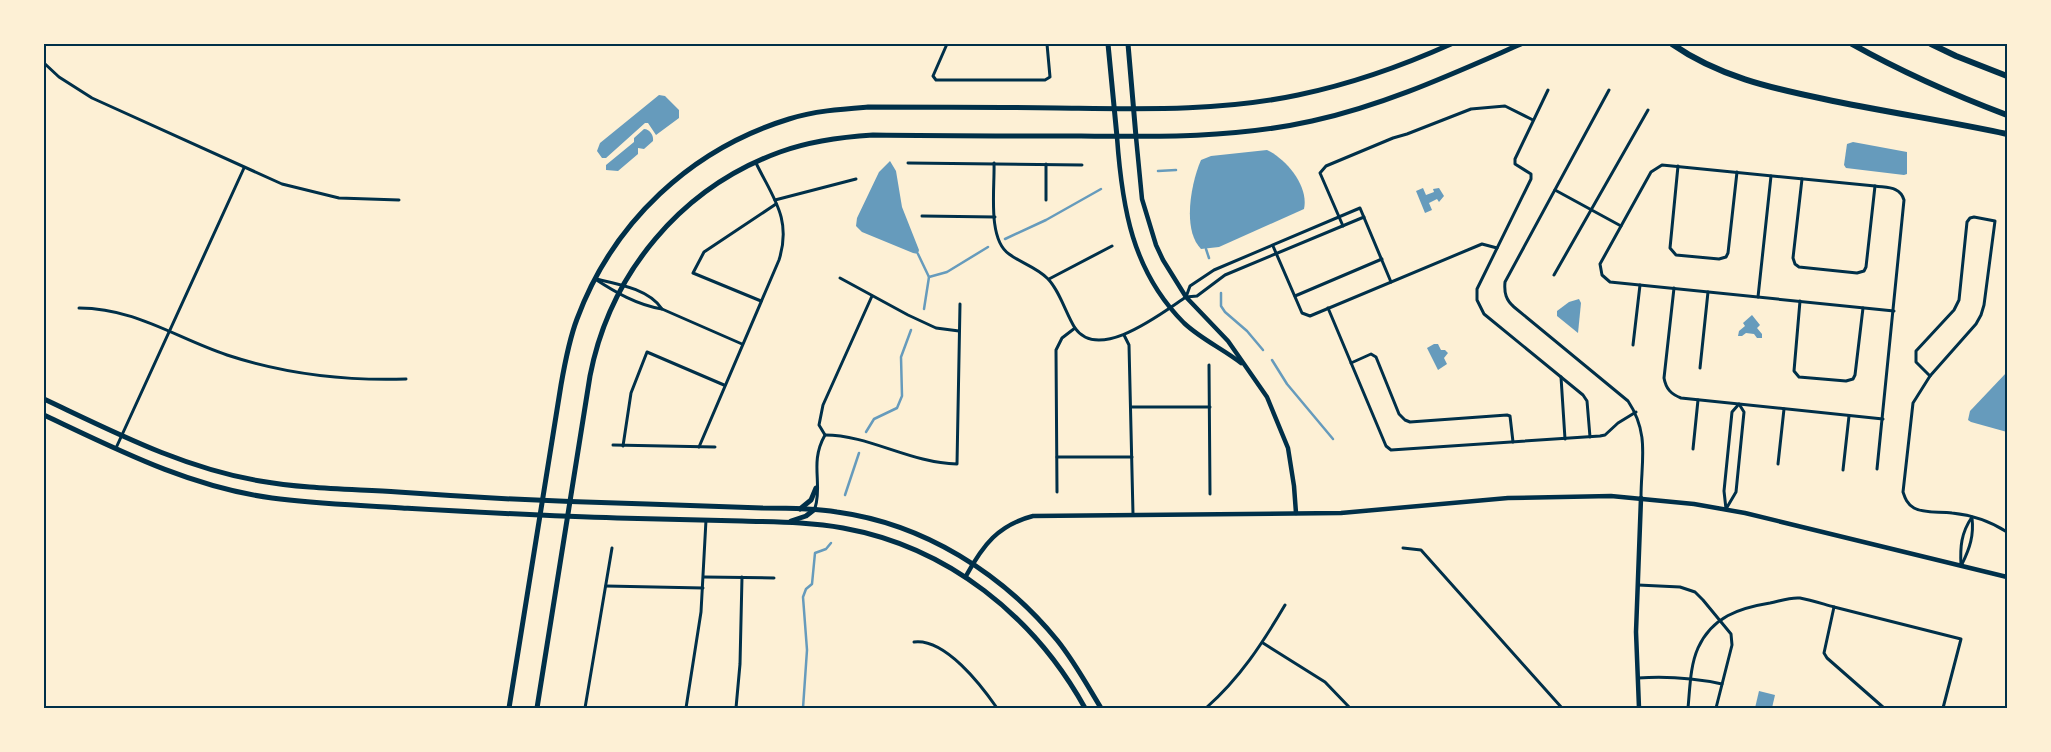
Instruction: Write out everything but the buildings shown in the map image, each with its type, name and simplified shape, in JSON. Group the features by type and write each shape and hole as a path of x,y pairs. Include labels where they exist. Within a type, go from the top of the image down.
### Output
{"highway":[{"path":"1672,44 1721,71 1765,87 1858,107 2007,134"},
{"path":"1852,44 1955,95 2007,115"},
{"path":"1931,44 2007,76"}],"main road":[{"path":"1108,44 1117,136"},
{"path":"1128,44 1136,137"},
{"path":"509,708 566,358 576,320 594,279 616,243 636,218 681,174 723,146 746,135 790,118 841,109 868,107 1133,108 1233,105 1297,95 1369,76 1451,44"},
{"path":"537,708 593,361 605,323 618,294 636,262 674,218 707,190 755,162 795,147 820,140 851,136 873,134 1136,137 1222,134 1311,122 1374,105 1406,94 1521,44"},
{"path":"44,399 122,436 179,460 258,481 315,487 542,501 814,509 860,516 894,525 937,543 973,562 1023,604 1055,638 1078,670 1101,708"},
{"path":"44,415 152,466 224,489 263,497 313,502 539,516 786,523 836,527 883,538 922,552 966,576 991,595 1027,628 1056,662 1085,708"},
{"path":"799,509 808,504 813,498 816,488"},
{"path":"786,523 806,516 814,509"}],"street":[{"path":"947,44 933,76 936,80 1045,80 1050,77 1047,44"},
{"path":"44,63 59,77 92,98 282,184 320,195 359,200 399,200"},
{"path":"1548,90 1515,159 1515,164 1531,174 1531,179 1477,289 1477,300 1484,314 1583,395 1587,401 1590,437"},
{"path":"1608,90 1505,282 1506,299 1628,401 1636,412 1642,428 1636,632 1639,708"},
{"path":"1343,226 1320,173 1326,166 1393,138 1471,109 1505,106 1533,120"},
{"path":"1554,275 1648,110"},
{"path":"1117,136 1120,176 1128,223 1144,269 1185,324 1229,353 1244,366"},
{"path":"1136,137 1142,199 1150,228 1163,260 1186,297 1228,341 1266,397 1281,429 1292,468 1296,513"},
{"path":"699,447 784,243 784,226 775,202 755,162"},
{"path":"908,163 1082,164"},
{"path":"994,163 996,235 1003,249 1049,279 1075,328 1083,334 1100,340 1117,338 1186,297 1197,296 1225,275 1364,217"},
{"path":"1046,164 1046,200"},
{"path":"1877,469 1883,419 1894,311 1903,217 1904,200 1900,191 1875,186 1662,165 1654,169 1601,261 1600,272 1610,282 1894,311"},
{"path":"1678,166 1670,248 1676,255 1722,259 1728,253 1737,172"},
{"path":"116,449 244,168"},
{"path":"1758,297 1771,176"},
{"path":"761,301 693,273 704,252 775,202 856,179"},
{"path":"1802,179 1793,258 1795,264 1799,267 1857,273 1866,267 1875,186"},
{"path":"1555,190 1621,226"},
{"path":"1186,297 1190,286 1214,270 1360,208 1392,282"},
{"path":"922,216 995,217"},
{"path":"1930,376 1916,362 1916,351 1954,310 1958,300 1966,222 1974,217 1995,221 1981,315 1976,324 1930,376 1913,403 1904,492 1905,499 1909,504 1920,510 1951,512 1972,517 1994,523 2007,532"},
{"path":"1273,246 1305,316 1310,316 1482,244 1497,248"},
{"path":"1049,279 1112,246"},
{"path":"1295,296 1382,259"},
{"path":"840,278 936,328 959,331"},
{"path":"594,279 623,285 656,300 662,309"},
{"path":"594,279 618,294 650,307 662,309 742,344"},
{"path":"1634,345 1640,285"},
{"path":"1674,288 1664,378 1674,396 1883,419"},
{"path":"1700,368 1708,292"},
{"path":"825,435 819,425 823,405 872,296"},
{"path":"1800,301 1794,371 1799,376 1846,382 1855,375 1863,308"},
{"path":"825,435 845,437 929,462 957,464 960,304"},
{"path":"79,308 123,313 226,354 284,370 345,379 406,379"},
{"path":"1328,308 1386,446 1391,450 1605,435 1618,423 1636,412"},
{"path":"1057,492 1056,350 1062,338 1075,328"},
{"path":"1124,334 1130,345 1133,514"},
{"path":"623,446 631,393 647,352 724,385"},
{"path":"1351,363 1371,354 1376,357 1399,414 1404,420 1410,422 1507,415 1510,416 1513,442"},
{"path":"1209,365 1210,494"},
{"path":"1560,377 1565,439"},
{"path":"1693,449 1698,400"},
{"path":"1726,509 1736,492 1744,412 1739,404"},
{"path":"1726,509 1724,491 1732,412 1739,404"},
{"path":"1132,407 1210,407"},
{"path":"1778,464 1784,409"},
{"path":"1843,470 1849,416"},
{"path":"814,509 816,458 818,446 825,435"},
{"path":"613,445 715,448"},
{"path":"1057,457 1132,457"},
{"path":"966,576 973,562 987,543 1008,524 1019,519 1046,514 1296,513 1387,510 1508,498 1606,496 1641,498 1726,509 1771,518 2007,577"},
{"path":"1961,566 1960,546 1964,529 1972,517"},
{"path":"1961,566 1969,549 1973,531 1972,517"},
{"path":"686,708 702,612 706,520"},
{"path":"585,708 612,548"},
{"path":"1402,548 1421,550 1562,708"},
{"path":"704,577 774,578"},
{"path":"736,708 740,664 742,577"},
{"path":"1638,585 1680,587 1690,590 1700,596 1731,634 1732,640 1716,708"},
{"path":"606,586 703,588"},
{"path":"1688,708 1691,678 1699,647 1704,637 1719,620 1734,611 1748,607 1801,598 1961,639 1943,708"},
{"path":"1206,708 1236,679 1262,643 1285,605"},
{"path":"1834,607 1824,645 1824,653 1827,658 1884,708"},
{"path":"914,642 925,642 943,651 976,682 997,708"},
{"path":"1262,643 1325,682 1350,708"},
{"path":"1638,678 1667,676 1722,684"}],"water":[{"path":"659,95 665,96 679,110 679,118 656,135 648,123 645,123 606,158 602,158 597,151 600,143"},
{"path":"644,129 651,133 653,141 644,149 638,148 638,154 618,171 606,170 606,165 634,142 634,138"},
{"path":"1853,142 1907,152 1907,174 1846,168 1844,165 1847,144"},
{"path":"1267,150 1282,160 1295,174 1303,191 1304,209 1219,247 1201,249 1195,241 1192,230 1190,206 1194,181 1201,160 1211,156"},
{"path":"890,161 896,171 902,207 919,250 918,254 862,232 856,226 857,218 879,172"},
{"path":"1423,188 1426,195 1434,192 1433,189 1439,188 1444,196 1439,202 1437,199 1429,203 1432,210 1425,213 1416,191"},
{"path":"1579,299 1581,303 1578,333 1557,316 1557,311 1569,302"},
{"path":"1752,315 1760,325 1757,328 1762,334 1762,338 1746,333 1738,336 1739,331 1745,326 1743,323"},
{"path":"1438,344 1441,350 1445,350 1448,353 1444,358 1447,364 1438,370 1427,348"},
{"path":"2007,372 2007,432 1968,420 1970,411"},
{"path":"1759,691 1775,695 1772,708 1755,708"}],"waterway":[{"path":"1158,171 1176,170"},
{"path":"1005,239 1046,220 1101,189"},
{"path":"929,277 947,272 988,247"},
{"path":"1206,249 1209,258"},
{"path":"918,254 929,277 924,309"},
{"path":"1221,293 1221,306 1225,312 1247,331 1263,350"},
{"path":"866,432 874,419 897,408 902,396 901,357 911,330"},
{"path":"1272,360 1287,384 1333,439"},
{"path":"845,495 859,453"},
{"path":"803,708 807,650 803,597 806,589 812,584 815,553 826,549 831,543"}]}
